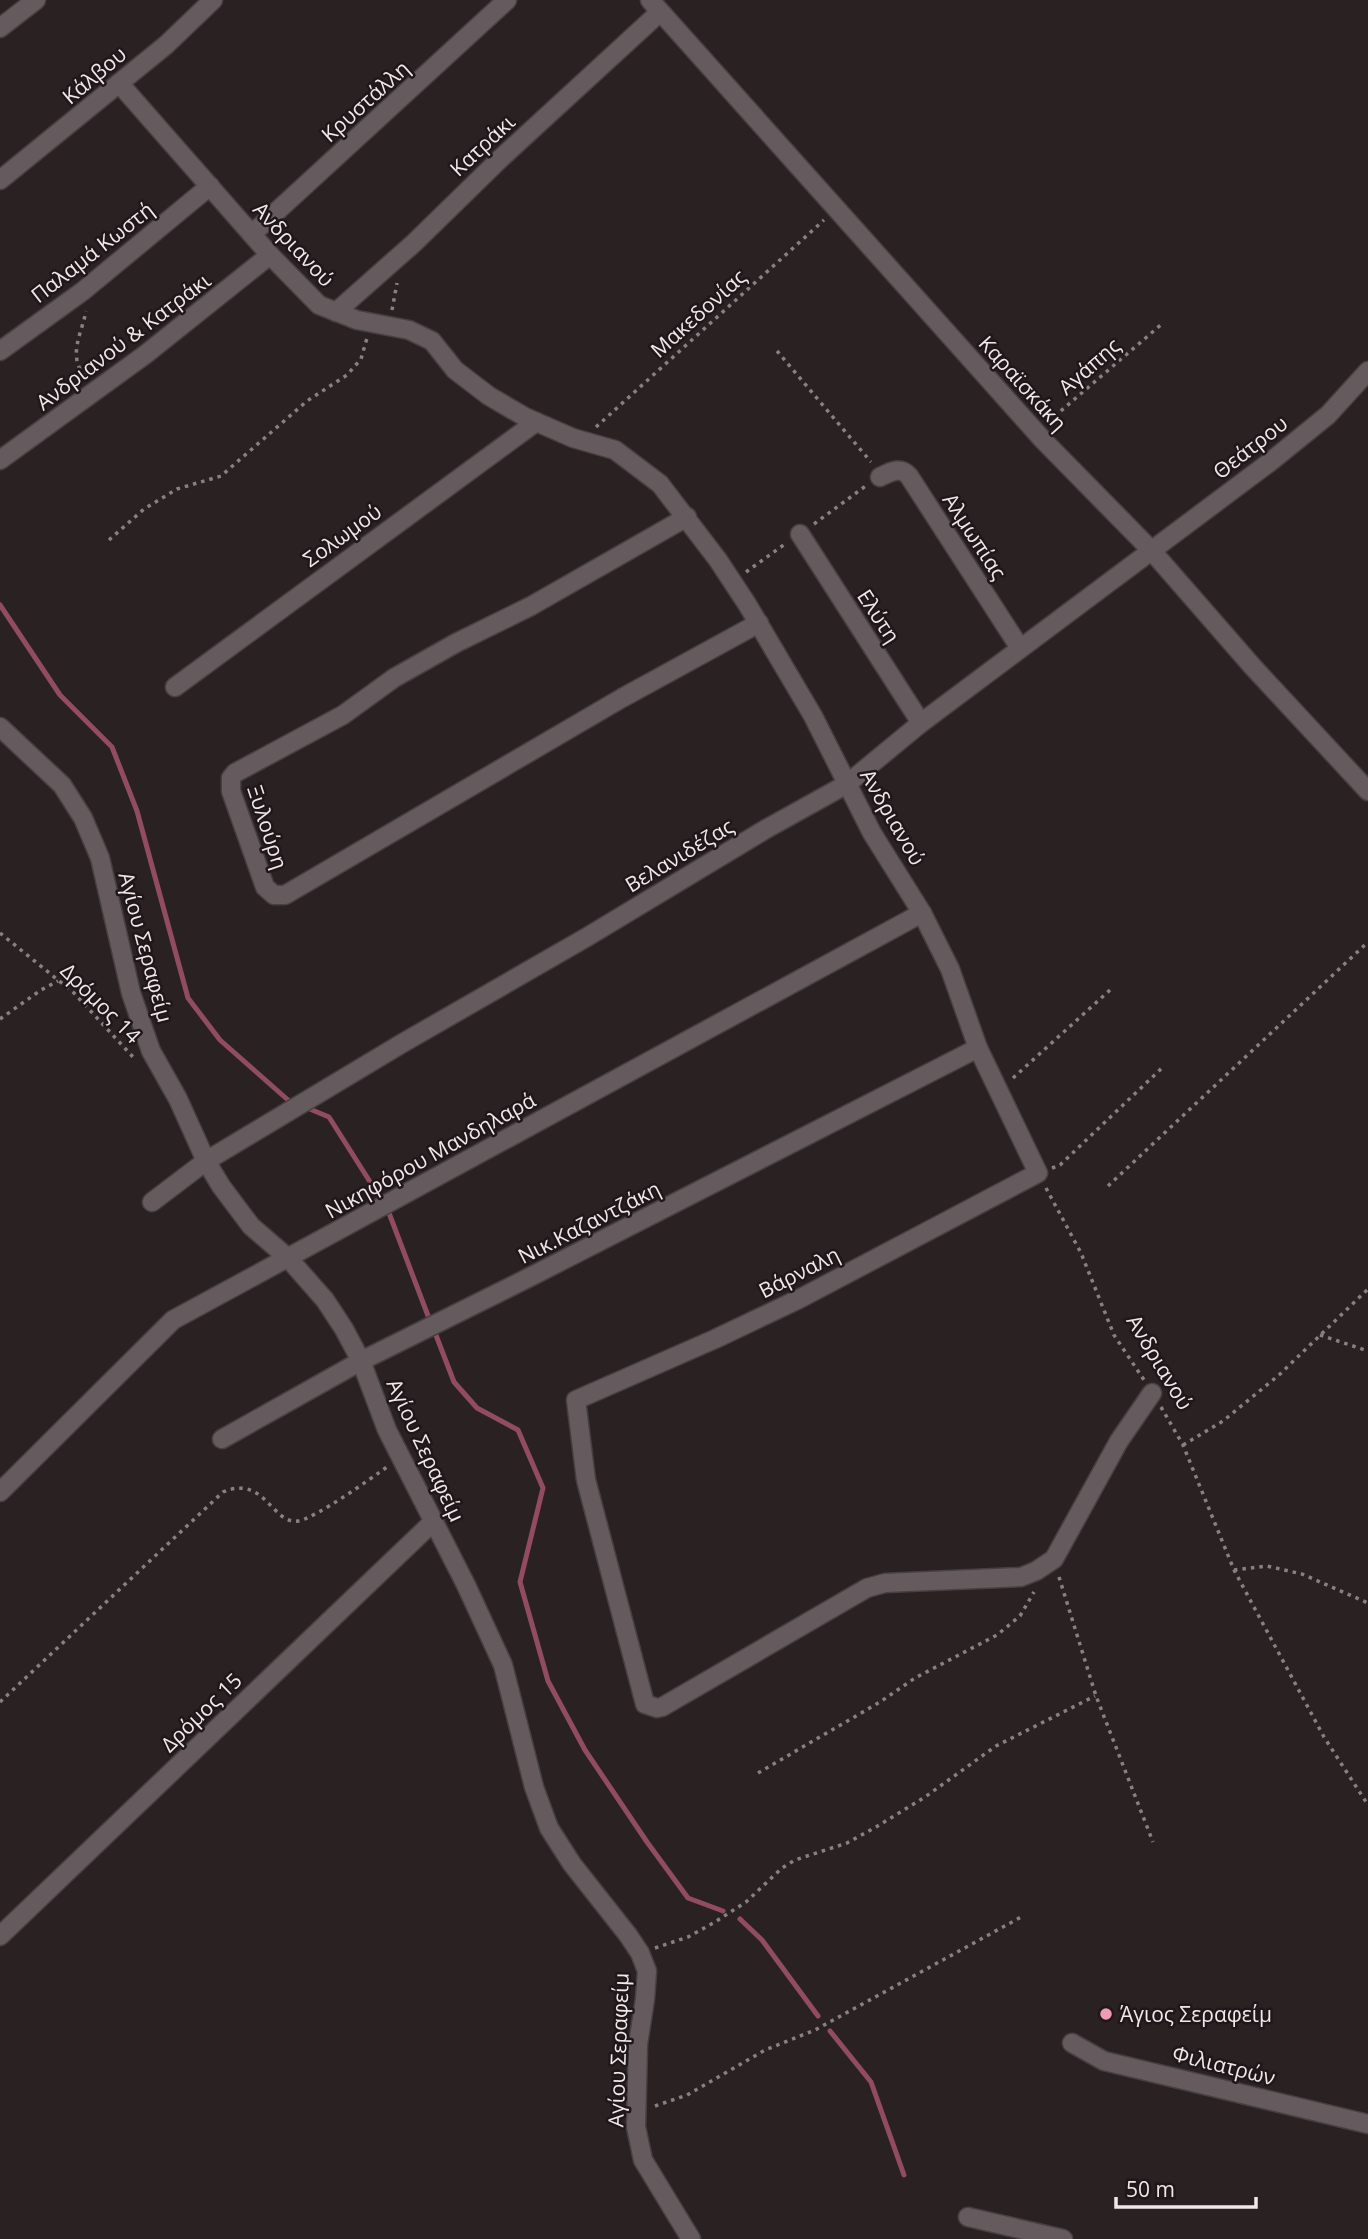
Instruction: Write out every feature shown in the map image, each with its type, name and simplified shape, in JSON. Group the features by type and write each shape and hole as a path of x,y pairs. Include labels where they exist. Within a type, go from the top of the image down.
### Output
{"street":[{"path":"0,28 36,0"},
{"name":"Κάλβου","path":"0,180 166,45 213,0"},
{"name":"Κρυστάλλη","path":"252,234 508,0"},
{"name":"Καραϊσκάκη","path":"655,6 1036,433 1151,550 1253,667 1368,791"},
{"name":"Κατράκι","path":"336,312 405,251 655,6"},
{"name":"Ανδριανού","path":"119,83 270,255 319,305 371,323 409,330 432,341 455,370 489,396 536,422 615,450 660,484 687,517 759,623 813,716 872,833 922,913 950,969 978,1048 1038,1173"},
{"name":"Παλαμά Κωστή","path":"0,351 91,284 210,186"},
{"name":"Ανδριανού & Κατράκι","path":"0,460 146,354 270,255"},
{"name":"Θεάτρου","path":"1151,550 1270,462 1328,415 1368,371"},
{"name":"Σολωμού","path":"176,687 536,422"},
{"name":"Αλμωπίας","path":"880,477 896,470 909,476 1020,648"},
{"name":"Ξυλούρη","path":"687,517 531,606 456,643 394,678 343,715 235,773 230,783 231,791 265,887 274,895 285,895 611,704 759,623"},
{"name":"Ελύτη","path":"800,534 921,723"},
{"name":"Βελανιδέζας","path":"152,1202 206,1161 766,829 847,784 921,723 1151,550"},
{"name":"Αγίου Σεραφείμ","path":"0,727 62,785 83,818 100,858 131,993 151,1051 221,1186 251,1226 288,1258 325,1300 344,1329 361,1361 401,1459 466,1584 503,1665 534,1787 549,1828 572,1864 640,1953 647,1971 638,2044 636,2127 643,2160 691,2239"},
{"name":"Νικηφόρου Μανδηλαρά","path":"0,1492 173,1320 922,913"},
{"name":"Νικ.Καζαντζάκη","path":"222,1439 361,1361 978,1048"},
{"name":"Βάρναλη","path":"1038,1173 799,1299 576,1400 586,1480 642,1699 650,1707 662,1707 867,1588 885,1583 1021,1577 1054,1559"},
{"path":"1054,1559 1118,1441 1152,1394"},
{"name":"Δρόμος 15","path":"0,1936 434,1521"},
{"name":"Φιλιατρών","path":"1072,2043 1104,2060 1368,2124"},
{"path":"968,2217 1063,2239"}],"path":[{"name":"Μακεδονίας","path":"582,440 836,209"},
{"path":"391,327 393,298 405,251"},
{"path":"91,284 84,323 75,350 81,371 97,390"},
{"path":"109,541 144,509 177,489 221,476 307,401 347,375 361,359 371,323"},
{"name":"Αγάπης","path":"1036,433 1163,323"},
{"path":"732,582 880,477 869,457 777,351"},
{"name":"Δρόμος 14","path":"0,933 74,993 133,1057"},
{"path":"1108,1186 1368,942"},
{"path":"0,1019 58,981"},
{"path":"998,1092 1111,990"},
{"path":"1038,1173 1060,1165 1163,1067"},
{"name":"Ανδριανού","path":"1038,1173 1081,1253 1114,1335 1183,1445 1234,1570 1324,1737 1368,1805"},
{"path":"1183,1445 1223,1421 1279,1375 1368,1289"},
{"path":"1320,1335 1368,1351"},
{"path":"0,1702 223,1492 236,1487 250,1489 289,1520 300,1521 401,1459"},
{"path":"1054,1559 1096,1696 1153,1843"},
{"path":"758,1773 880,1702 915,1678 997,1635 1020,1616 1054,1559"},
{"path":"1234,1570 1267,1566 1302,1574 1368,1603"},
{"path":"640,1953 688,1937 715,1922 746,1902 782,1868 795,1860 847,1843 925,1797 996,1746 1096,1696"},
{"path":"636,2112 687,2095 765,2050 815,2030 1023,1916"}],"waterway":[{"path":"0,605 60,695 112,747 137,811 188,998 220,1040 288,1100"},
{"path":"305,1107 329,1117 379,1196"},
{"path":"389,1213 430,1321"},
{"path":"434,1330 454,1382 477,1408 518,1430 543,1488 520,1582 548,1681 585,1750 688,1898 723,1911"},
{"path":"740,1919 762,1940 818,2016"},
{"path":"830,2031 871,2082 904,2175"}],"place":[{"name":"Άγιος Σεραφείμ","path":"1106,2014"}]}
